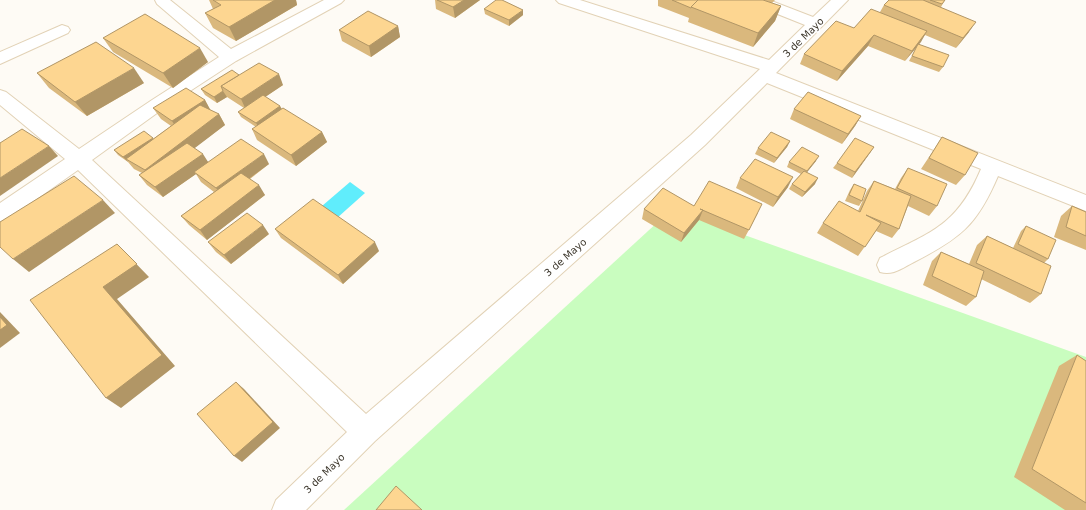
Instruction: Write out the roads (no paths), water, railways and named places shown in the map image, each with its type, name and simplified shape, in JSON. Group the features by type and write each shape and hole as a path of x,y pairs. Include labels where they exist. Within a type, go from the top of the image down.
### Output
{"street":[{"path":"0,214 80,160 158,104 230,57 336,0"},
{"path":"564,0 768,71 992,166 1086,203"},
{"path":"754,0 816,24"},
{"name":"3 de Mayo","path":"286,510 366,432 698,140 840,0"},
{"path":"162,1 230,57"},
{"path":"3,53 62,30"},
{"path":"0,96 80,160 366,432"},
{"path":"888,265 944,236 969,212 984,187 992,166"}],"water":[{"path":"350,182 365,193 337,218 322,206"}]}
